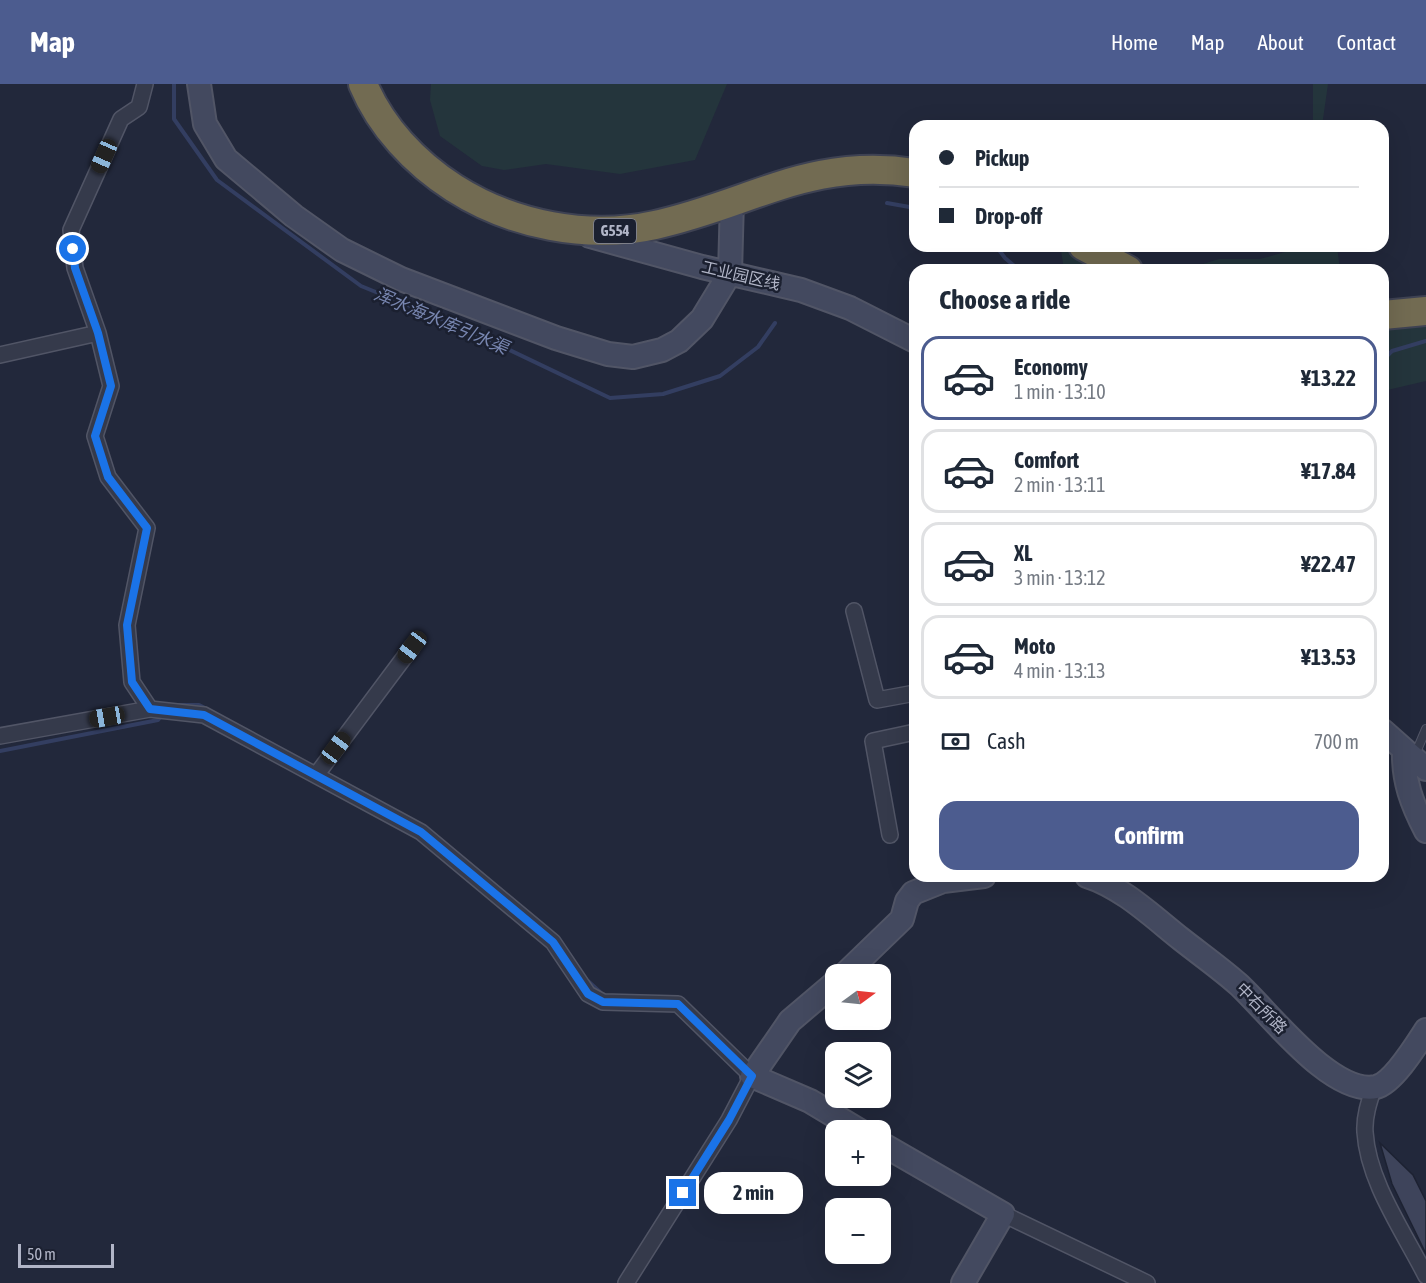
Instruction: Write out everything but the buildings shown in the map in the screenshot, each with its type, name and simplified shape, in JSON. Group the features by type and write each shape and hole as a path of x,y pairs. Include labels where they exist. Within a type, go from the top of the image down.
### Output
{"highway":[{"name":"G554","path":"363,84 378,113 403,146 443,181 489,207 560,227 587,230 635,229 675,220 786,182 832,172 877,169 909,172"},
{"path":"1094,252 1117,264"},
{"path":"1389,314 1426,311"}],"street":[{"path":"145,84 139,107 121,119 71,230 75,268 98,333 111,386 95,436 108,477 147,528 127,625 132,682 160,710"},
{"path":"199,84 205,124 219,150 247,179 312,230 372,267 556,338 618,356 642,356 662,350 679,341 702,319 730,273 732,200"},
{"name":"工业园区线","path":"560,227 820,296 850,308 909,338"},
{"path":"0,355 98,333"},
{"path":"854,611 877,699 909,694"},
{"path":"319,771 412,647"},
{"path":"0,736 160,710 204,715 319,771 421,832 553,942 588,994 603,1002 678,1004 757,1070 842,1120"},
{"path":"890,835 873,741 909,733"},
{"path":"1389,736 1415,759 1403,771 1408,795 1426,831"},
{"path":"855,964 902,919 912,893 940,882"},
{"name":"中右所路","path":"1105,882 1136,903 1238,983 1325,1070 1342,1080 1374,1088"},
{"path":"626,1283 729,1120 757,1070 790,1022 825,992"},
{"path":"1426,1030 1384,1084 1374,1088 1367,1107 1365,1132 1370,1162 1426,1276"},
{"path":"891,1149 1003,1214 1147,1283"},
{"path":"963,1283 1003,1214"}],"lane":[{"path":"1415,759 1426,729"}],"shaded area":[{"path":"431,84 727,84 695,160 620,174 546,164 504,170 482,166 440,136 430,100"},
{"path":"1313,84 1328,84 1323,120 1313,120"},
{"path":"1061,252 1075,252 1095,264 1063,264"},
{"path":"1285,252 1338,252 1339,264 1203,264 1219,259 1260,259"},
{"path":"1426,313 1426,381 1389,390 1389,320"}],"waterway":[{"name":"浑水海水库引水渠","path":"174,84 174,119 217,180 361,286 457,325 610,398 663,394 720,376 758,347 775,323"},
{"name":"浑水海水库引水渠","path":"887,203 909,207"},
{"name":"浑水海水库引水渠","path":"1000,252 1012,264"},
{"name":"浑水海水库引水渠","path":"1389,354 1392,351 1426,341"},
{"path":"171,705 199,705 207,709"},
{"path":"0,751 158,720 162,715"},
{"path":"588,981 600,992"}],"route":[{"path":"73,249 75,268 98,333 111,386 95,436 108,477 147,528 127,625 132,682 150,709 204,715 421,832 553,942 588,994 603,1002 678,1004 752,1076 729,1120 683,1193"}]}
